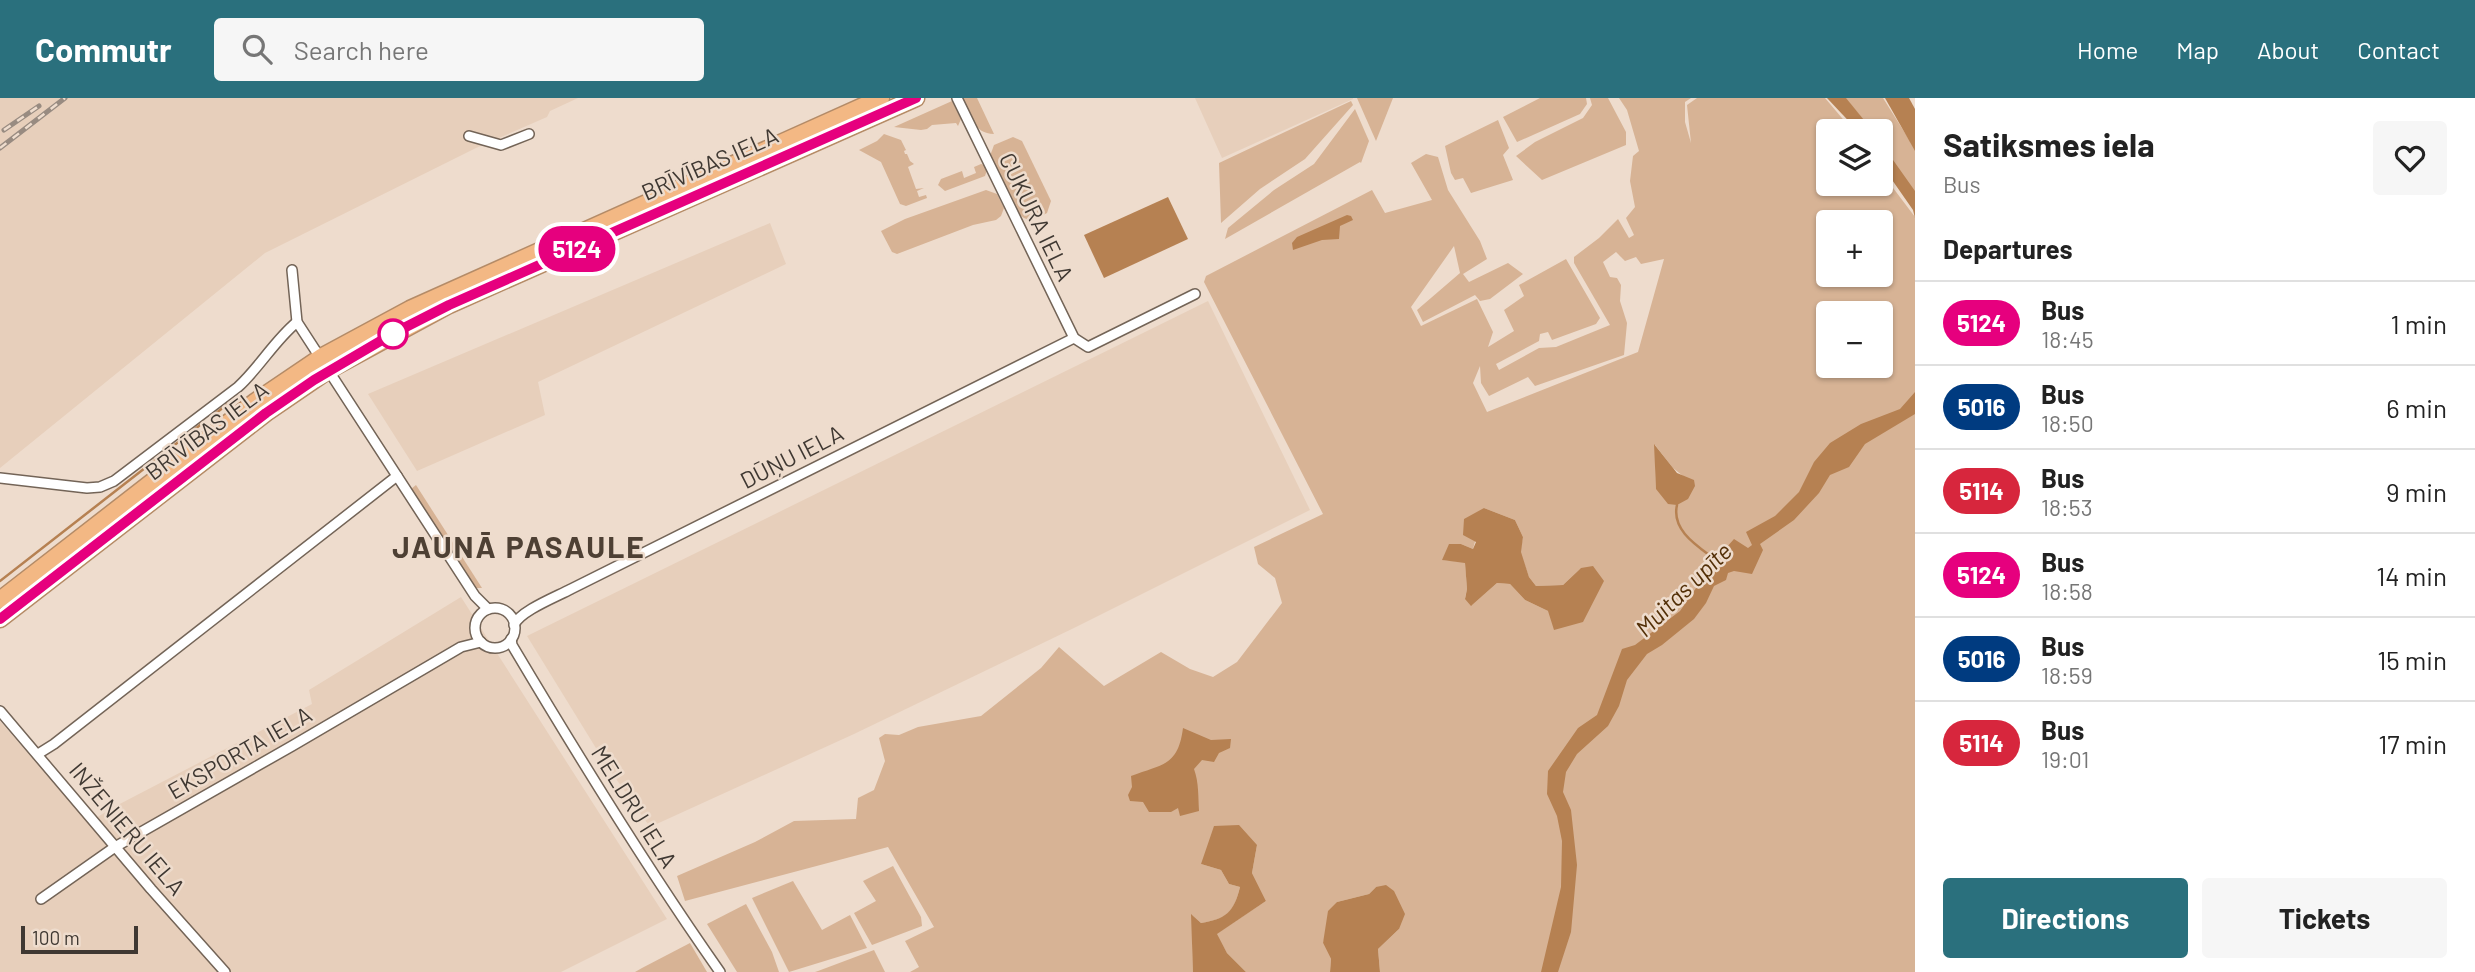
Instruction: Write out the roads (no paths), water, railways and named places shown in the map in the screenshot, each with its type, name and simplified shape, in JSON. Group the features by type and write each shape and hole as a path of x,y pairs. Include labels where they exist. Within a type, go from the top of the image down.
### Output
{"highway":[{"name":"BRĪVĪBAS IELA","path":"0,619 266,413 325,364 410,309 881,98"},
{"name":"BRĪVĪBAS IELA","path":"0,600 256,401 325,364 449,305 916,98"}],"street":[{"name":"CUKURA IELA","path":"957,98 1074,338"},
{"path":"469,136 501,145 529,134"},
{"path":"292,270 298,322 475,596 488,609"},
{"path":"1074,338 1088,346 1195,294"},
{"path":"0,478 87,488 100,487 114,481 239,387 256,370 269,349 298,322"},
{"name":"DŪŅU IELA","path":"514,625 528,612 1074,338"},
{"path":"37,754 54,744 397,476"},
{"path":"475,596 478,617 475,629 481,642"},
{"path":"478,617 488,609 498,609 508,614 514,625 511,639 501,647"},
{"name":"DŪŅU IELA","path":"508,614 528,612"},
{"name":"EKSPORTA IELA","path":"41,899 115,847 461,646 475,629"},
{"name":"MELDRU IELA","path":"511,639 520,660 649,868 720,972"},
{"name":"EKSPORTA IELA","path":"461,646 481,642"},
{"name":"MELDRU IELA","path":"481,642 492,648 509,650 520,660"},
{"name":"INŽENIERU IELA","path":"0,711 225,972"}],"waterway":[{"path":"211,417 229,403"},
{"path":"0,581 204,422"},
{"name":"Muitas upīte","path":"1677,505 1676,514 1682,530 1716,560"}],"railway":[{"path":"0,148 65,98"},
{"path":"4,130 39,106"}],"district":[{"name":"JAUNĀ PASAULE","path":"519,548"}]}
